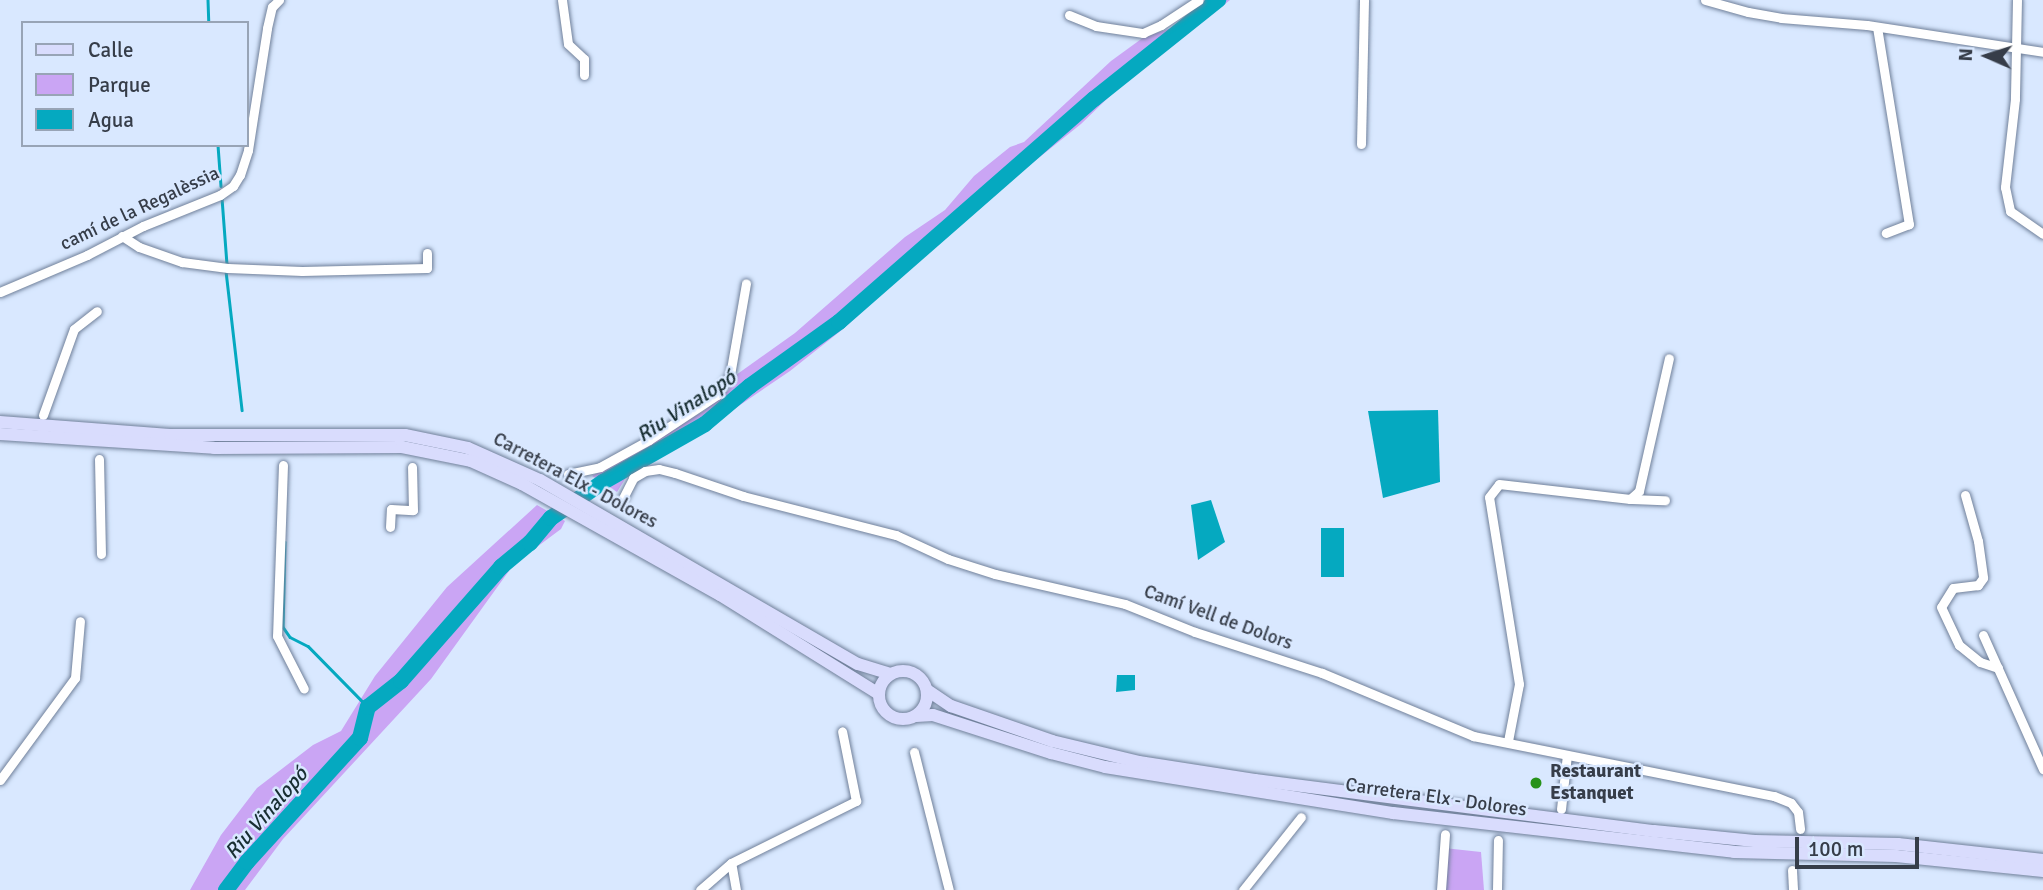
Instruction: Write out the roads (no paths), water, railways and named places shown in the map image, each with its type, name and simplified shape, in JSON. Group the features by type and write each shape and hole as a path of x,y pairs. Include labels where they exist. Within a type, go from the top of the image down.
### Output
{"main road":[{"name":"Carretera Elx - Dolores","path":"0,422 170,435 405,435 468,448 858,664 891,674"},
{"name":"Carretera Elx - Dolores","path":"0,435 214,449 402,447 471,461 538,486"},
{"name":"Carretera Elx - Dolores","path":"602,521 879,694"},
{"path":"899,671 914,674 927,690 926,701 916,716 894,717 884,709 879,694 891,674 899,671"},
{"name":"Carretera Elx - Dolores","path":"927,690 951,706 1052,741 1139,762 1255,780 1517,816 1695,836 1755,841 1898,844 2043,860"},
{"name":"Carretera Elx - Dolores","path":"916,716 933,715 1051,753 1115,769 1393,813 1734,852 1896,856 2043,871"}],"street":[{"name":"camí de la Regalèssia","path":"0,292 220,195 233,186 240,175 248,150 267,28 272,6 279,0"},
{"path":"562,0 568,44 584,60 584,75"},
{"path":"1069,15 1097,26 1143,33 1161,25 1199,0"},
{"path":"1361,144 1364,0"},
{"path":"1705,0 1781,18 1877,27 2043,52"},
{"path":"2017,0 2015,99 2005,187 2010,211 2043,234"},
{"path":"1877,27 1909,224 1886,233"},
{"path":"122,236 139,247 182,262 228,268 302,271 428,268 428,253"},
{"path":"568,474 600,467 649,440 717,395 730,375 746,283"},
{"path":"43,415 74,329 97,311"},
{"path":"1630,499 1639,491 1669,358"},
{"path":"99,459 101,554"},
{"path":"283,465 277,636 304,689"},
{"path":"390,527 391,509 413,510 412,467"},
{"name":"Camí Vell de Dolors","path":"621,502 633,478 645,471 659,469 675,472 743,496 896,535 948,559 995,574 1125,604 1195,632 1360,688 1473,736 1774,796 1791,803 1798,811 1800,829"},
{"path":"1508,741 1519,684 1489,496 1499,484 1630,499 1665,500"},
{"path":"1965,495 1978,541 1983,578 1978,585 1952,588 1941,607 1959,645 1980,662 1998,668"},
{"path":"0,780 75,678 80,621"},
{"path":"1983,635 2043,769"},
{"path":"700,890 731,863 856,801 842,731"},
{"path":"914,752 949,890"},
{"path":"1560,809 1567,755"},
{"path":"1242,890 1301,817"},
{"path":"1441,890 1445,834"},
{"path":"1497,890 1498,840"},
{"path":"731,863 736,890"},
{"path":"1792,870 1793,890"}],"water":[{"path":"1438,410 1440,482 1383,498 1368,411"},
{"path":"1211,500 1225,542 1198,560 1191,505"},
{"path":"1321,528 1344,528 1344,577 1321,577"},
{"path":"1117,675 1135,675 1135,690 1116,692"}],"waterway":[{"path":"208,0 209,21"},
{"name":"Riu Vinalopó","path":"226,890 247,862 360,738 368,707 401,681 501,567 530,543 551,518 603,482 705,424 750,386 839,322 1094,99 1218,0"},
{"path":"218,147 221,186"},
{"path":"222,198 227,265"},
{"path":"226,271 242,410"},
{"path":"285,542 283,627 290,637 308,646 368,707"}],"place":[{"name":"Restaurant Estanquet","path":"1536,783"}]}
